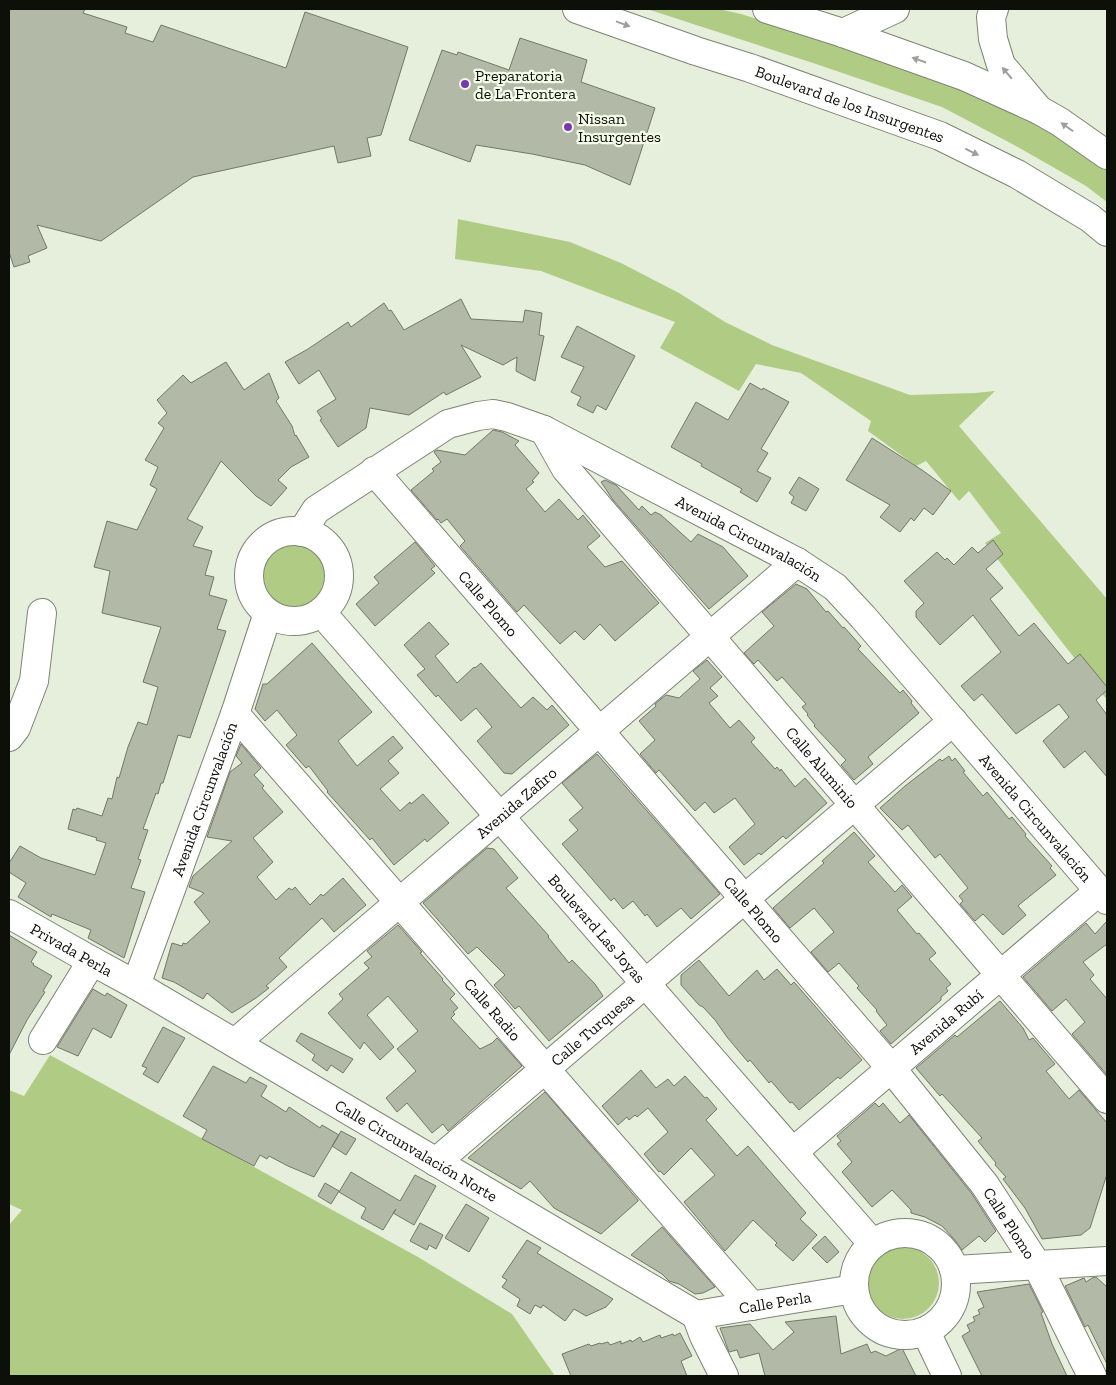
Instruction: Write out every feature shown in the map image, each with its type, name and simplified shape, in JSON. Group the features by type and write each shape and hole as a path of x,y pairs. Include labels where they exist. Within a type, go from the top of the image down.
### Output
{"street":[{"name":"Boulevard de los Insurgentes","path":"577,9 940,136 1017,174 1090,218 1107,232"},
{"path":"767,9 843,33 964,76 1060,122 1107,155"},
{"path":"843,33 895,9"},
{"path":"994,9 991,16 992,39 1001,65 1038,110"},
{"name":"Avenida Circunvalación","path":"302,532 316,510 448,424 493,414 544,430 796,562 834,587 863,617 1103,895"},
{"name":"Calle Aluminio","path":"544,430 566,469 1107,1099"},
{"name":"Calle Plomo","path":"374,471 891,1068 985,1184 1038,1265 1092,1376"},
{"path":"288,532 302,532 316,537 328,546 336,559 339,573 337,588 331,602 321,612 309,619 295,621 281,619 268,613 258,604 252,592 249,579 250,566 255,553 264,542 275,535 288,532"},
{"name":"Avenida Zafiro","path":"235,1043 796,562"},
{"name":"Boulevard Las Joyas","path":"321,612 873,1244"},
{"path":"9,737 16,728 34,681 42,613"},
{"name":"Avenida Circunvalación","path":"136,985 235,714 268,613"},
{"name":"Calle Radio","path":"235,714 752,1306"},
{"name":"Calle Turquesa","path":"436,1162 953,721"},
{"name":"Avenida Rubí","path":"792,1152 1001,975 1103,895"},
{"name":"Privada Perla","path":"9,914 136,985"},
{"path":"43,1040 92,961"},
{"name":"Calle Circunvalación Norte","path":"136,985 696,1315"},
{"path":"904,1233 920,1235 935,1243 947,1255 955,1270 957,1288 952,1306 941,1322 926,1332 902,1336 880,1330 863,1314 854,1289 857,1266 863,1254 873,1244 887,1236 904,1233"},
{"path":"955,1270 1107,1261"},
{"name":"Calle Perla","path":"696,1315 854,1289"},
{"path":"696,1315 724,1376"},
{"path":"926,1332 948,1376"}],"green space":[{"path":"647,9 719,9 741,14 942,77 1044,127 1107,165 1107,202 1086,186 942,107"},
{"path":"458,219 570,242 621,263 679,293 725,322 772,345 910,395 995,391 959,426 1107,599 1107,700 985,543 1001,533 969,491 959,501 926,461 916,466 868,431 871,421 801,373 756,364 739,391 660,348 675,322 541,271 455,259"},
{"path":"292,540 312,546 322,556 328,576 322,596 312,606 292,612 272,606 262,596 256,576 262,556 272,546"},
{"path":"50,1055 418,1257 512,1314 555,1376 9,1376 9,1225 22,1210 9,1204 9,1090 24,1096"},
{"path":"903,1247 923,1253 933,1263 939,1283 933,1303 923,1313 903,1319 883,1313 873,1303 867,1283 873,1263 883,1253"}],"building":[{"path":"9,9 85,9 83,13 127,27 125,33 153,42 161,25 286,68 305,12 408,47 381,135 367,138 371,156 338,163 334,146 193,177 101,241 37,225 47,248 28,256 30,262 14,267 9,252"},
{"name":"Nissan Insurgentes","path":"520,38 587,60 581,82 655,108 630,185 585,165 532,154 476,145 470,162 409,140 442,50 457,55 458,52 509,70"},
{"path":"461,299 471,319 523,322 525,310 542,313 539,335 544,336 535,381 516,371 517,357 503,365 461,345 481,377 446,395 444,392 409,415 370,408 366,428 338,447 320,420 322,419 317,411 336,399 319,370 299,384 285,362 348,322 351,327 384,303 404,330"},
{"path":"577,326 635,356 606,410 597,405 593,413 577,405 581,397 571,392 584,367 561,357"},
{"path":"226,362 244,390 269,373 279,398 276,401 309,457 291,467 278,480 287,488 271,506 256,496 221,461 187,519 203,527 193,546 212,551 205,575 214,577 209,595 227,600 217,629 226,631 190,738 178,735 163,783 161,783 158,794 156,793 143,829 148,830 138,859 141,860 131,888 145,892 124,958 88,938 91,930 52,914 51,917 18,897 26,883 9,872 9,863 20,846 41,858 95,875 106,843 96,840 97,838 68,829 73,809 76,810 77,808 102,816 108,798 112,799 117,777 119,778 138,722 147,725 158,687 143,682 161,627 102,613 110,571 94,567 107,521 137,530 157,489 150,485 158,467 145,460 164,428 158,423 167,413 157,400 183,375 191,383"},
{"path":"750,383 789,402 761,449 768,453 757,471 771,478 757,502 740,492 742,489 671,447 696,402 728,420"},
{"path":"493,430 502,432 519,441 515,445 539,473 532,481 534,482 526,489 545,512 559,499 578,520 583,515 600,536 587,547 605,567 622,561 659,603 615,641 600,624 584,640 575,631 560,644 524,605 517,612 460,546 465,541 447,519 441,523 437,520 411,490 434,471 432,469 441,462 434,452 437,450 465,455"},
{"path":"872,438 951,491 933,515 924,508 914,521 911,518 900,532 880,517 890,505 846,480"},
{"path":"799,477 819,489 806,511 791,503 794,497 789,493"},
{"path":"605,480 616,485 639,510 642,506 651,515 655,512 661,515 691,542 698,534 723,547 748,576 709,609 613,500 601,482"},
{"path":"993,540 1003,554 986,569 1003,588 990,599 1019,636 1034,623 1068,664 1080,654 1107,687 1107,690 1096,700 1107,715 1107,777 1085,751 1064,768 1043,741 1069,717 1059,704 1016,734 982,694 974,701 961,686 1001,652 973,615 940,645 916,617 916,611 924,603 904,581 937,552 954,565 972,547 978,553"},
{"path":"415,542 435,566 431,569 435,573 375,626 356,604 379,583 374,577"},
{"path":"796,584 807,589 826,612 828,611 844,627 861,646 858,649 900,693 903,690 919,713 868,757 873,764 854,780 841,765 846,760 814,726 807,715 802,707 806,704 782,677 777,681 758,660 754,664 744,653 774,626 762,612"},
{"path":"429,622 449,644 435,656 457,683 481,663 521,708 533,697 547,710 552,705 569,725 512,774 504,773 477,741 492,727 476,708 461,721 417,675 425,669 404,645"},
{"path":"312,643 372,712 338,741 357,766 393,736 403,748 388,761 399,773 380,789 400,811 423,794 449,823 427,842 425,839 394,865 372,838 370,840 327,792 309,766 306,768 286,745 297,735 277,710 265,721 255,709 263,684 267,684"},
{"path":"707,660 722,677 710,688 718,696 709,703 730,728 739,720 755,738 751,742 775,769 777,767 780,771 781,769 795,787 805,778 827,803 786,839 783,836 761,855 759,853 744,865 729,847 755,824 735,798 714,813 705,802 695,811 659,770 656,773 640,754 655,740 639,721 666,695 679,698 700,679 693,671"},
{"path":"241,744 261,768 254,775 264,786 262,788 283,812 253,838 273,862 257,877 276,900 289,888 292,890 295,887 310,905 321,894 323,896 343,878 366,905 334,932 322,918 279,958 287,967 266,986 269,988 232,1013 207,993 203,999 174,982 162,978 172,943 182,946 183,943 186,944 210,922 194,902 204,893 189,887 193,876 232,841 207,837 230,772 242,763 236,756"},
{"path":"597,754 720,894 691,919 681,908 657,927 633,901 623,909 614,898 611,901 562,844 578,830 569,820 583,808 562,783"},
{"path":"949,756 952,761 955,758 965,771 963,772 983,796 987,792 1009,819 1012,817 1026,834 1025,836 1052,866 1050,868 1056,875 1018,906 1026,915 1003,935 983,914 975,921 960,904 963,901 959,896 968,888 940,854 935,858 908,825 902,830 880,808 940,759 942,761"},
{"path":"854,832 875,856 868,862 895,892 902,885 912,897 897,910 936,953 929,959 951,984 946,988 948,991 941,997 941,1000 891,1044 880,1031 887,1025 877,1010 857,988 859,986 839,963 828,972 811,952 834,932 814,908 790,928 773,908 824,863 822,861"},
{"path":"487,848 494,849 518,878 506,888 549,936 569,963 572,960 595,984 603,996 549,1041 519,1006 515,1009 494,985 505,975 477,947 468,954 423,903"},
{"path":"1107,921 1107,944 1083,962 1094,975 1090,979 1107,999 1107,1075 1072,1034 1085,1022 1066,999 1052,1011 1023,977 1086,923 1095,934"},
{"path":"398,925 455,994 450,999 458,1008 453,1012 455,1014 451,1018 480,1049 497,1038 522,1066 448,1131 443,1124 432,1133 407,1103 397,1112 386,1098 416,1071 397,1049 418,1031 388,996 367,1015 394,1047 380,1060 364,1042 360,1049 328,1013 343,999 339,994 369,968 364,963 372,957 367,951"},
{"path":"9,935 37,952 31,962 52,976 43,991 45,992 27,1020 9,1055"},
{"path":"699,960 729,996 757,970 764,980 777,969 791,985 794,982 862,1060 840,1079 838,1077 799,1110 792,1102 790,1103 771,1081 769,1083 750,1060 748,1062 715,1020 681,985 681,975"},
{"path":"93,989 105,996 107,993 127,1005 111,1038 93,1028 78,1056 57,1047"},
{"path":"1000,1001 1023,1028 1029,1040 1033,1038 1055,1064 1046,1071 1069,1099 1079,1090 1107,1123 1107,1174 1090,1228 1081,1235 1042,1239 1025,1208 1003,1179 1006,1177 978,1141 982,1138 942,1094 940,1096 916,1068"},
{"path":"163,1027 185,1038 158,1083 143,1074 147,1068 142,1066"},
{"path":"301,1033 353,1059 343,1073 331,1065 327,1071 312,1060 315,1055 296,1041"},
{"path":"213,1066 246,1083 250,1077 267,1086 261,1096 286,1112 289,1107 320,1128 322,1125 339,1135 314,1177 269,1156 267,1159 260,1155 254,1166 202,1139 207,1130 183,1116"},
{"path":"641,1070 656,1088 668,1079 674,1086 685,1076 717,1109 706,1120 737,1156 748,1146 806,1213 800,1219 817,1235 793,1261 775,1245 777,1243 753,1220 725,1251 684,1202 715,1175 691,1148 664,1175 659,1172 644,1154 668,1132 648,1108 637,1117 635,1115 629,1120 627,1117 618,1125 602,1106"},
{"path":"545,1092 638,1200 601,1234 554,1208 530,1181 521,1189 468,1158"},
{"path":"875,1103 879,1107 883,1103 900,1123 909,1115 972,1194 996,1231 985,1242 979,1236 962,1250 942,1226 925,1217 911,1213 911,1210 892,1190 872,1207 842,1172 852,1162 837,1144 841,1141 837,1136"},
{"path":"341,1131 356,1139 346,1155 332,1146"},
{"path":"351,1172 400,1201 415,1175 436,1186 414,1225 393,1213 383,1230 361,1218 366,1208 339,1192"},
{"path":"325,1183 339,1191 331,1204 318,1196"},
{"path":"466,1204 489,1218 469,1252 445,1238"},
{"path":"420,1223 443,1235 436,1249 429,1245 427,1250 410,1241"},
{"path":"662,1227 715,1287 703,1293 695,1294 679,1284 669,1281 662,1274 631,1255"},
{"path":"825,1236 839,1252 827,1263 812,1248"},
{"path":"527,1240 541,1248 537,1253 613,1299 606,1307 586,1316 574,1309 565,1321 543,1305 541,1308 535,1305 530,1314 517,1306 520,1299 502,1287 507,1280 502,1277"},
{"path":"1096,1277 1107,1287 1107,1364 1088,1325 1085,1327 1065,1286 1084,1278 1086,1282"},
{"path":"1029,1284 1043,1312 1041,1313 1052,1344 1067,1376 982,1376 962,1336 970,1331 967,1325 975,1321 973,1317 980,1314 978,1310 984,1307 977,1292"},
{"path":"836,1316 841,1354 867,1344 871,1353 875,1351 886,1356 902,1348 916,1376 765,1376 759,1353 740,1358 737,1350 729,1352 720,1328 750,1324 773,1350 794,1332 785,1322"},
{"path":"680,1333 692,1356 681,1361 687,1376 571,1376 562,1354 589,1344 591,1346 608,1342 610,1345 621,1341 621,1344 631,1340 632,1342 640,1337 643,1342 660,1335 661,1338"}],"place":[{"name":"Preparatoria de La Frontera","path":"465,84"},
{"name":"Nissan Insurgentes","path":"568,127"}]}
